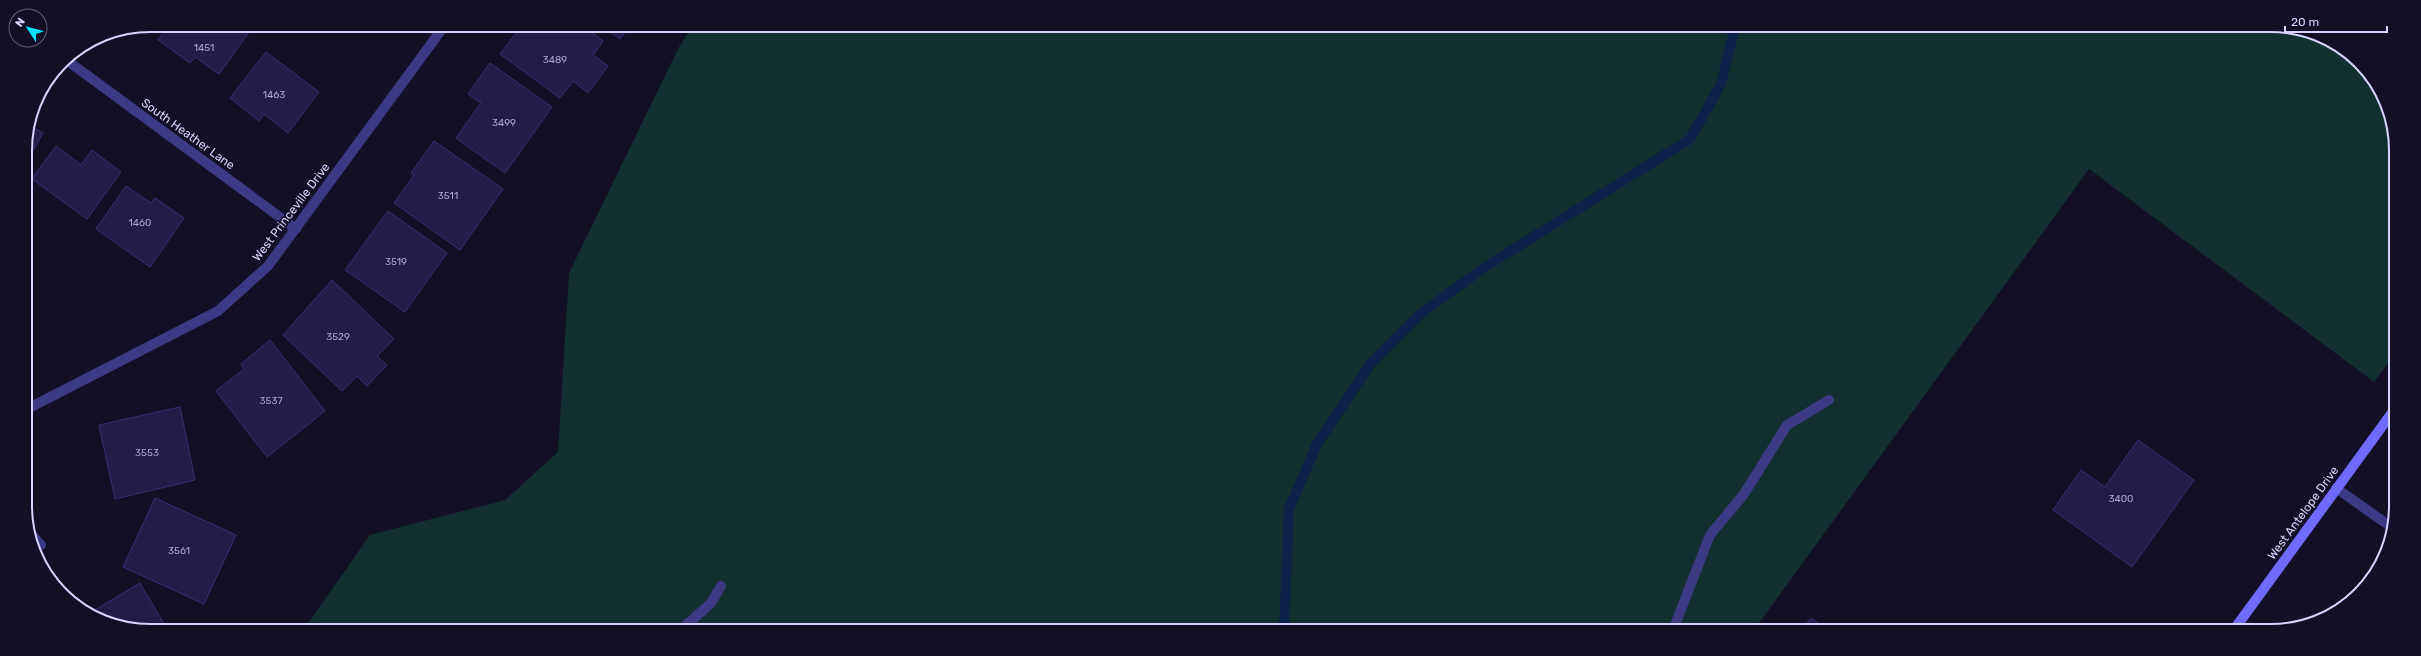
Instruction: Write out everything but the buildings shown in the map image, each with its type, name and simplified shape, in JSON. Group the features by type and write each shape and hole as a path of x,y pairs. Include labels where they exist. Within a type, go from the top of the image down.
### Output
{"main road":[{"name":"West Antelope Drive","path":"2238,624 2389,417"}],"street":[{"name":"West Princeville Drive","path":"32,406 218,311 268,266 441,32"},
{"name":"South Heather Lane","path":"71,63 296,229"},
{"path":"1675,624 1710,534 1744,494 1787,425 1829,400"},
{"path":"2336,488 2388,524"},
{"path":"37,540 41,545"},
{"path":"688,624 711,603 721,586"}],"green space":[{"path":"689,32 2278,32 2294,34 2316,41 2343,56 2365,78 2383,112 2387,127 2389,150 2389,362 2374,382 2089,169 1758,624 308,624 370,535 505,500 558,452 569,273 679,47"}],"waterway":[{"path":"1284,624 1289,509 1317,444 1371,363 1420,314 1485,267 1690,139 1721,84 1734,32"}]}
